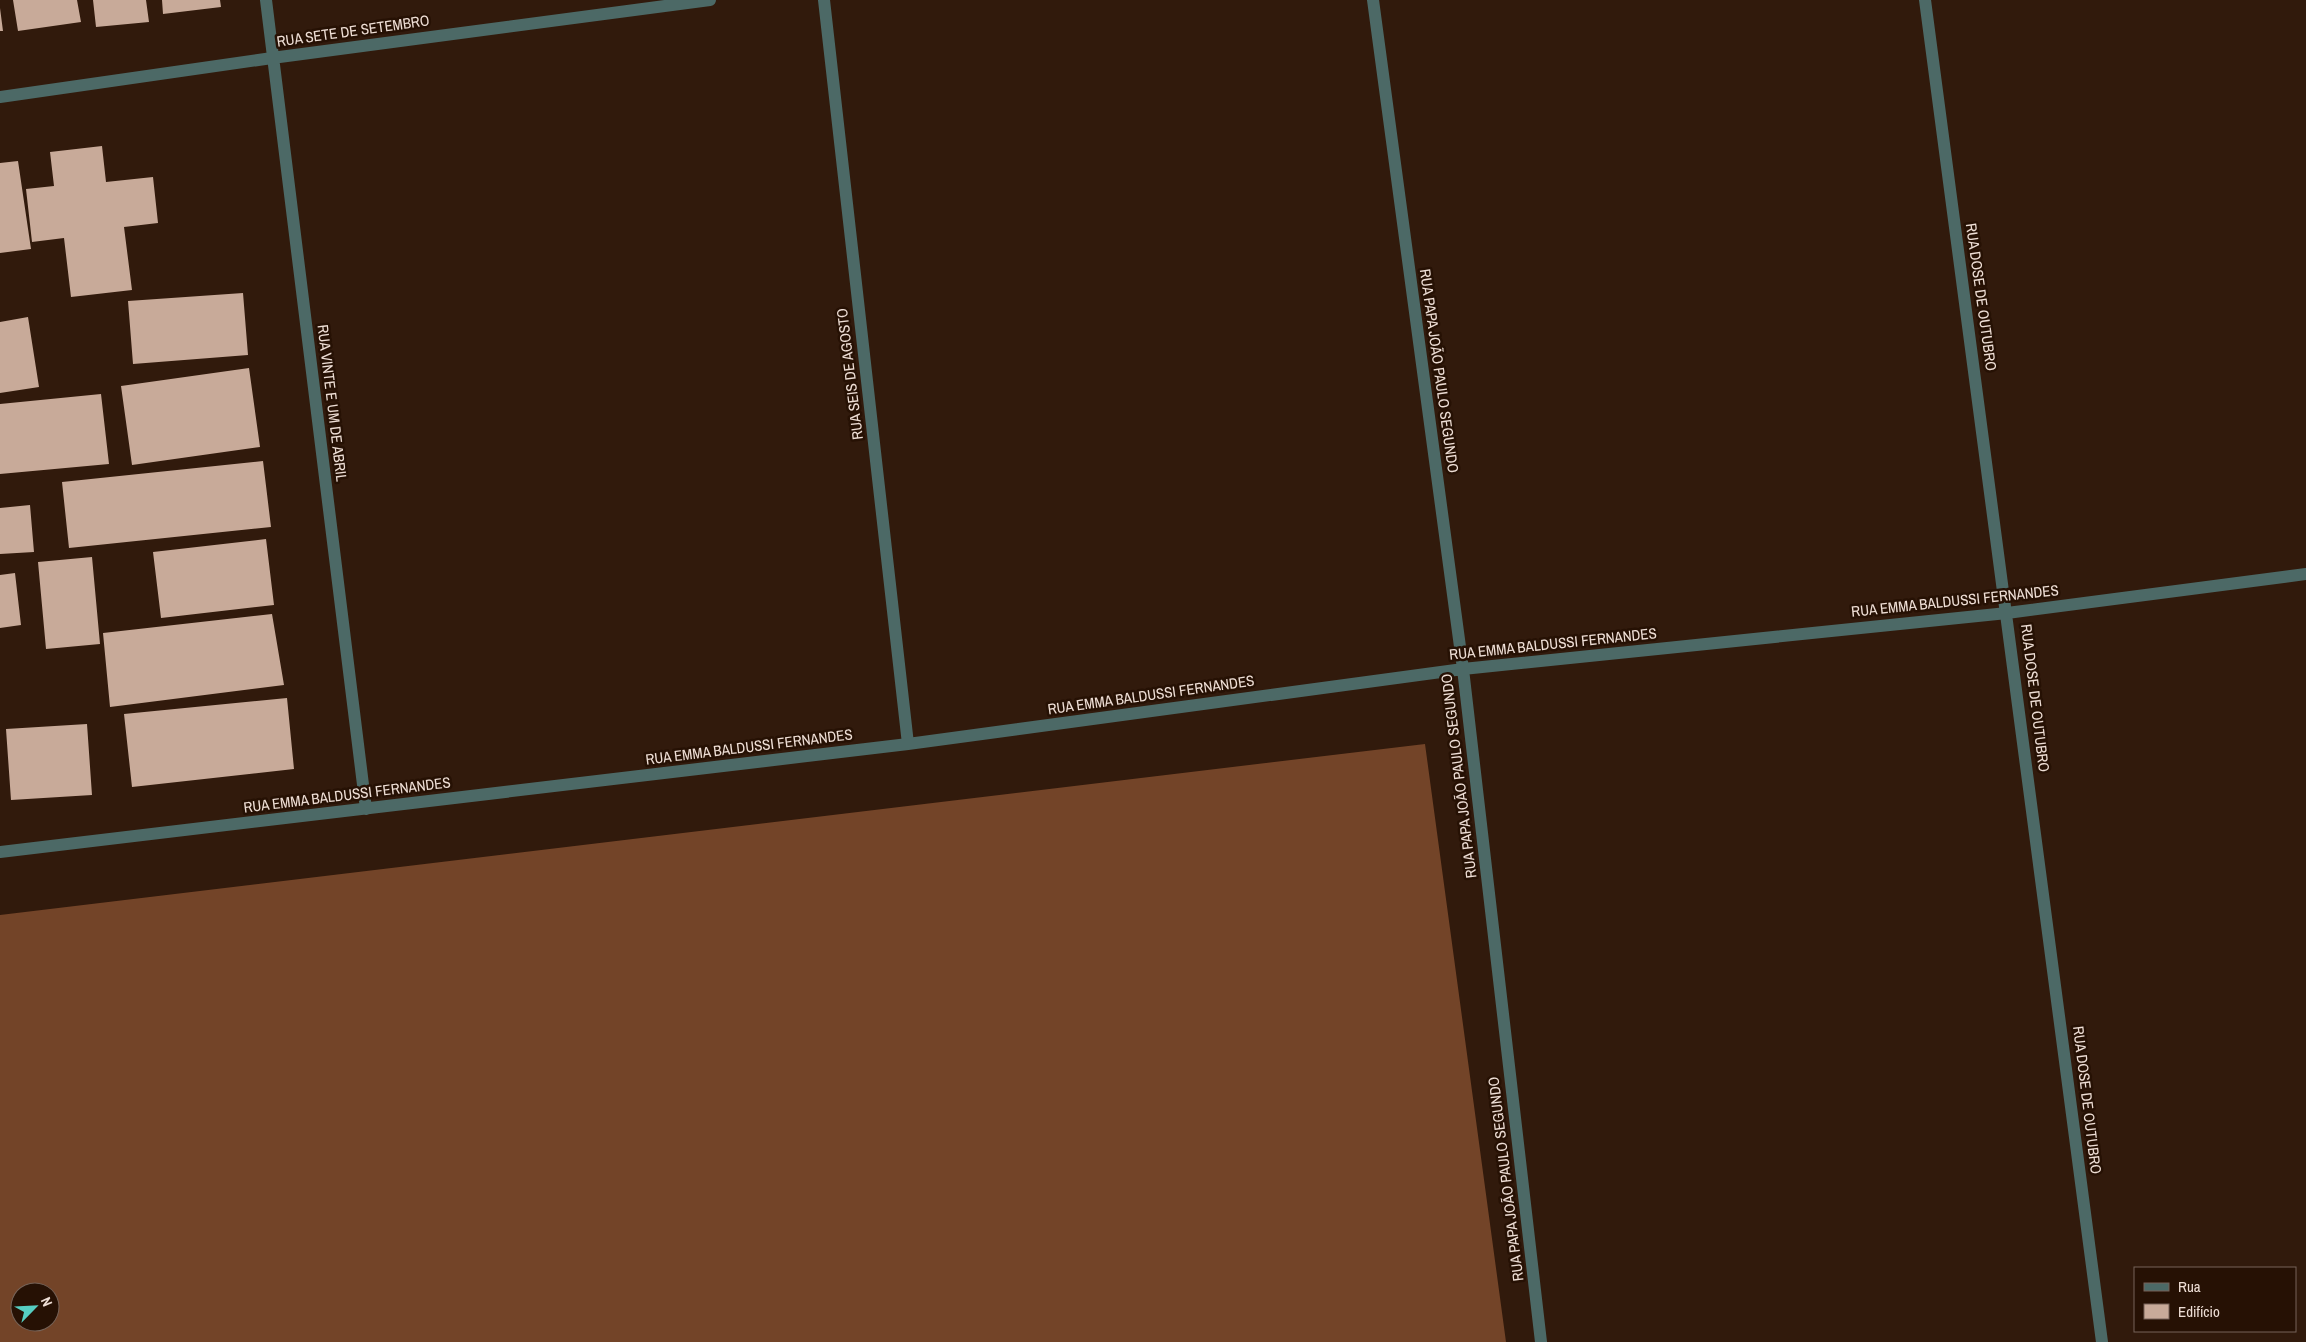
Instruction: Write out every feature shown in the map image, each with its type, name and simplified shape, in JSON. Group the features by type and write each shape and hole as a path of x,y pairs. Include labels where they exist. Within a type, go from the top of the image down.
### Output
{"street":[{"name":"RUA VINTE E UM DE ABRIL","path":"266,0 366,809"},
{"name":"RUA SETE DE SETEMBRO","path":"0,97 272,58 710,0"},
{"name":"RUA SEIS DE AGOSTO","path":"824,0 908,744"},
{"name":"RUA PAPA JOÃO PAULO SEGUNDO","path":"1373,0 1463,669 1541,1342"},
{"name":"RUA DOSE DE OUTUBRO","path":"1925,0 2102,1342"},
{"name":"RUA EMMA BALDUSSI FERNANDES","path":"0,852 908,744 1463,669 2007,613 2306,574"}],"shaded area":[{"path":"1425,744 1506,1342 0,1342 0,915"}],"building":[{"path":"13,0 77,0 81,22 18,31"},
{"path":"93,0 146,0 149,22 96,27"},
{"path":"162,0 220,0 221,7 163,14"},
{"path":"0,8 3,31 0,31"},
{"path":"102,146 106,182 153,177 158,223 124,227 132,290 71,297 64,238 32,242 26,189 54,186 50,152"},
{"path":"18,161 31,249 0,253 0,163"},
{"path":"243,293 248,355 133,364 128,301"},
{"path":"28,317 39,387 0,393 0,322"},
{"path":"249,368 260,447 132,465 121,386"},
{"path":"101,394 109,464 0,474 0,404"},
{"path":"263,461 271,527 69,548 62,482"},
{"path":"30,505 34,552 0,554 0,508"},
{"path":"266,539 274,605 161,618 153,552"},
{"path":"92,557 100,644 46,649 38,562"},
{"path":"15,573 21,625 0,628 0,575"},
{"path":"272,614 284,685 110,707 103,633"},
{"path":"287,698 294,769 132,787 124,714"},
{"path":"87,724 92,795 11,800 6,729"}]}
